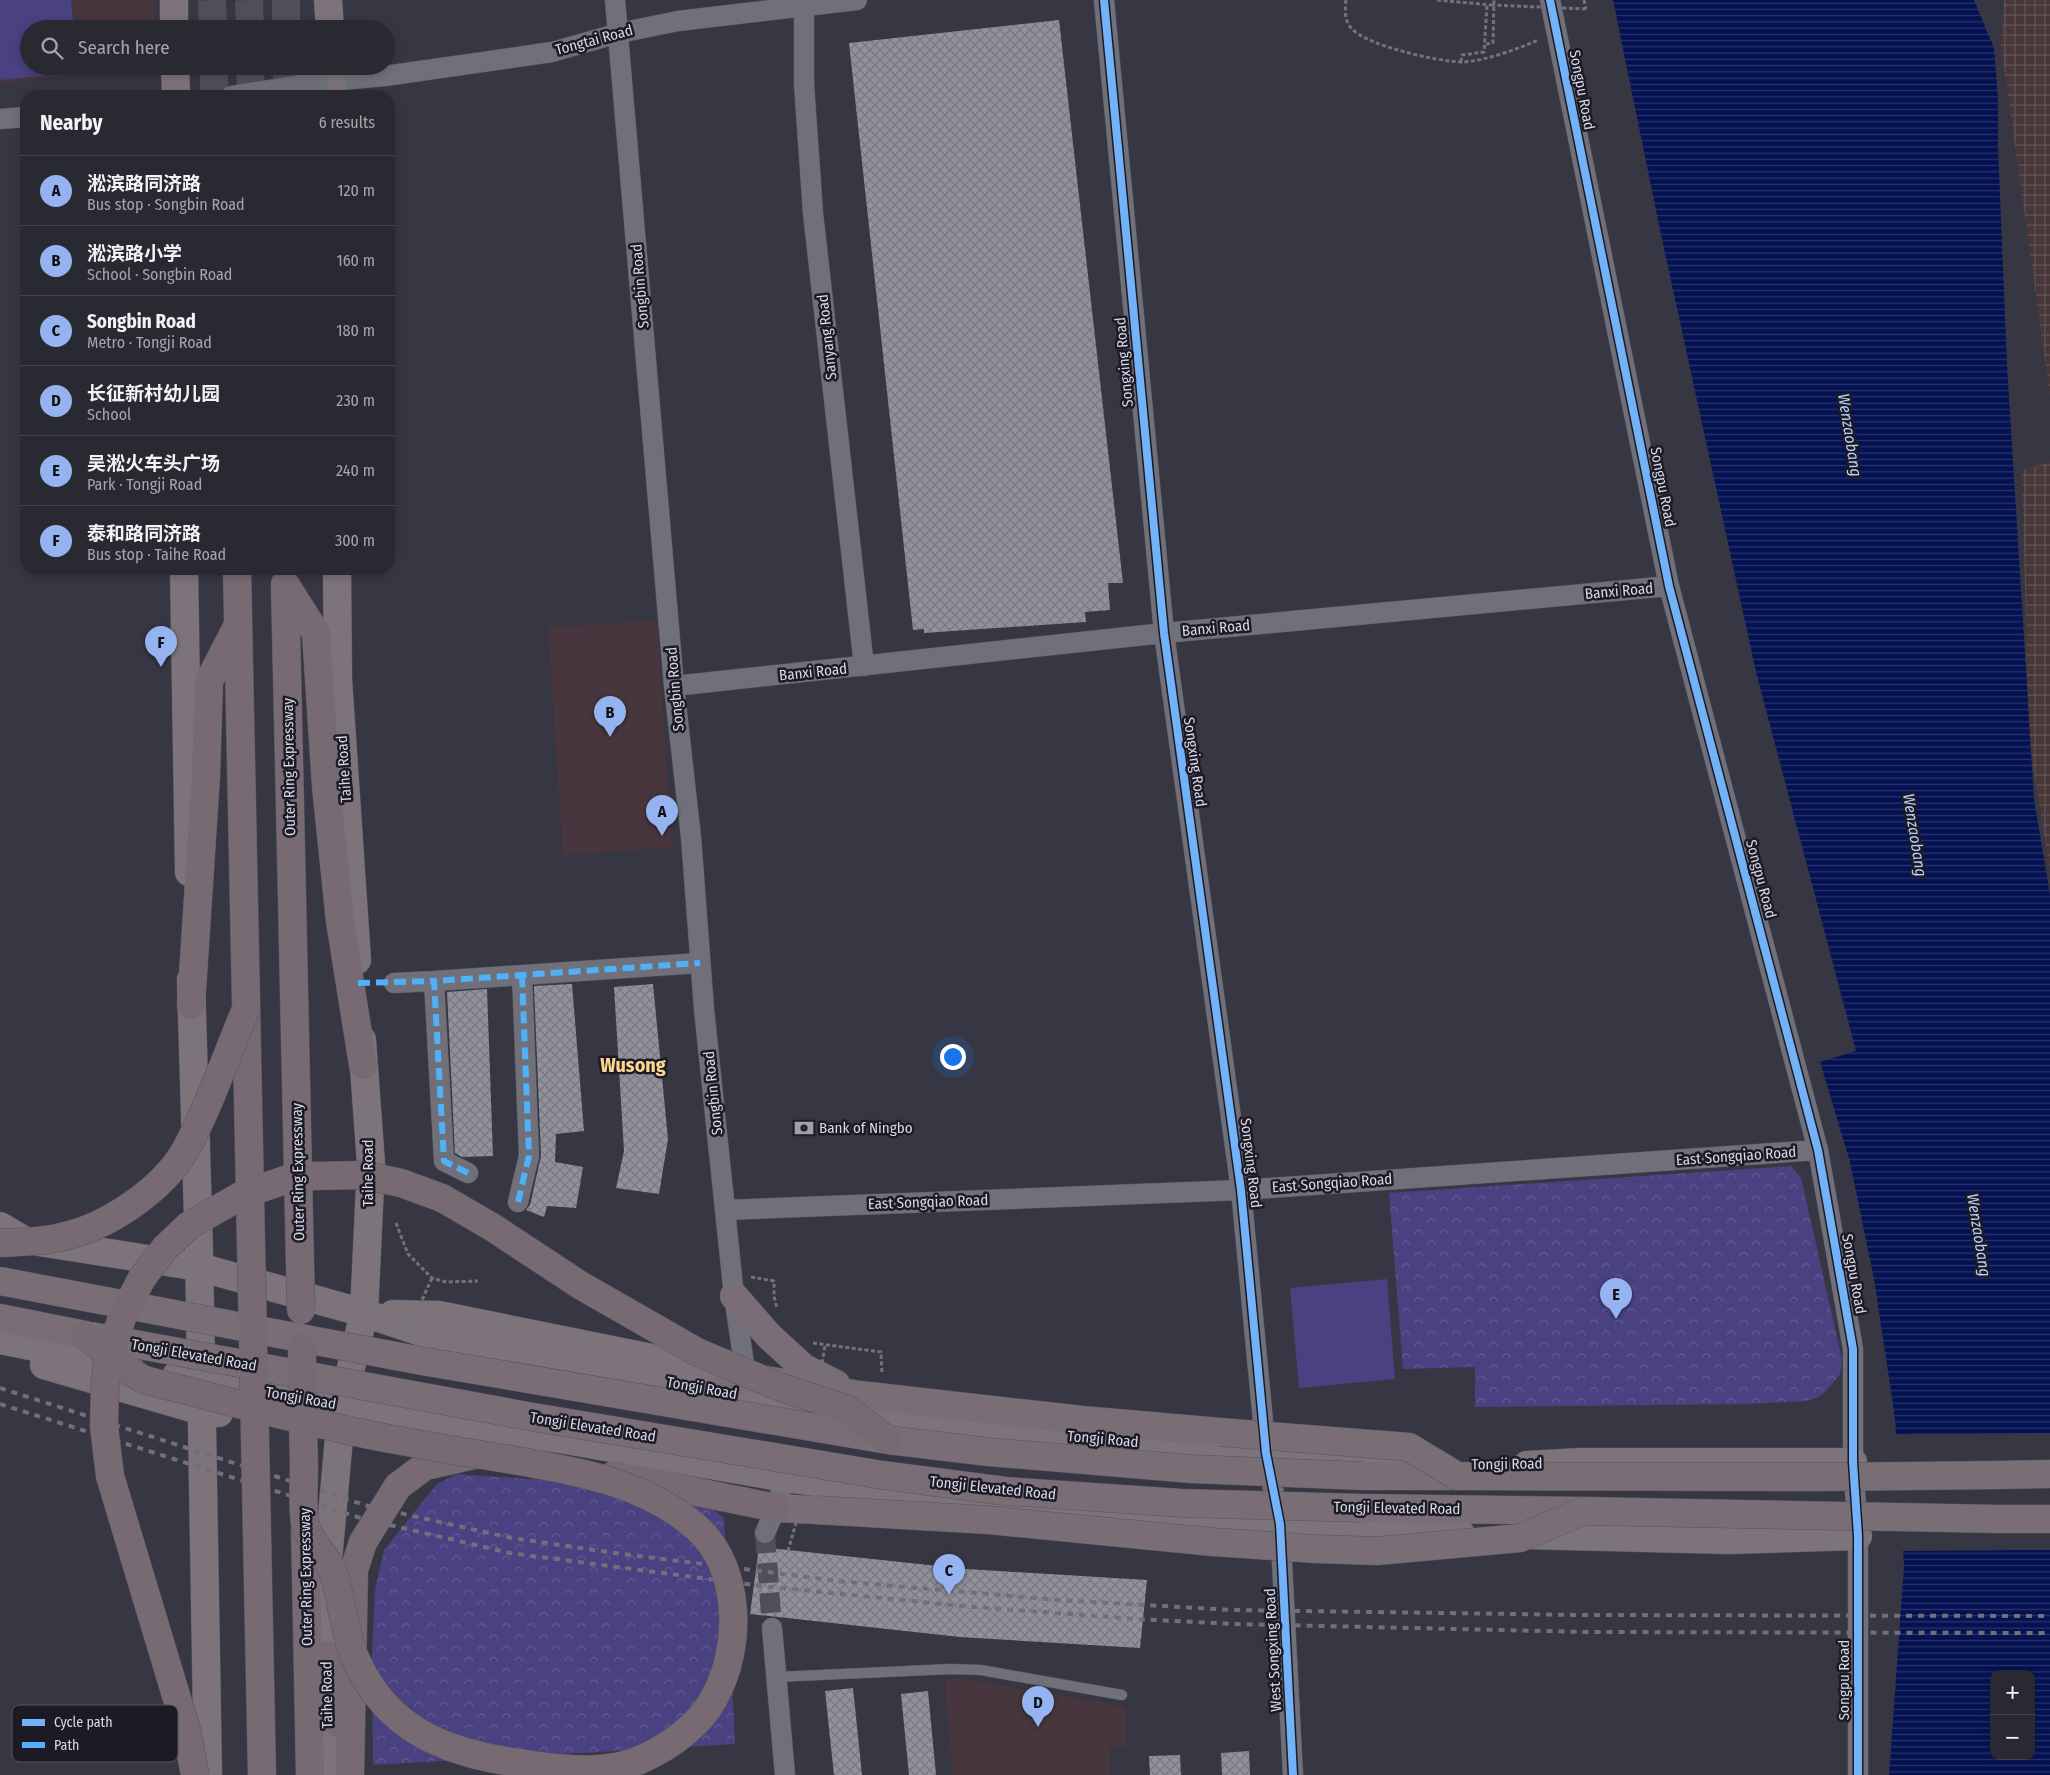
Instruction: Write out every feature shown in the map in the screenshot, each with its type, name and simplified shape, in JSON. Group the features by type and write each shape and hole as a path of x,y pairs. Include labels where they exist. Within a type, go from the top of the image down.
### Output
{"highway":[{"path":"237,575 262,1775"},
{"path":"285,576 316,633 323,758 338,902 363,1065"},
{"name":"Outer Ring Expressway","path":"285,576 310,1775"},
{"path":"191,1006 206,776 208,681 238,626"},
{"path":"5,1236 28,1242 62,1237 107,1220 146,1195 168,1175 185,1150 246,1009"},
{"path":"178,1705 110,1476 104,1426 108,1357 123,1315 142,1278 165,1248 188,1226 244,1194 288,1179 313,1176 364,1175 401,1183 442,1198 492,1226 580,1285 697,1352 780,1387 848,1409 888,1440"},
{"name":"Tongji Elevated Road","path":"0,1281 422,1362 888,1440 989,1452 1192,1468 1364,1476 1822,1477 2050,1474"},
{"path":"733,1285 769,1336 804,1368 860,1395"},
{"name":"Tongji Elevated Road","path":"0,1318 533,1417 882,1475 1005,1492 1181,1503 2050,1519"},
{"path":"85,1335 142,1379 320,1425 392,1440 584,1472 630,1486 666,1505 698,1529 714,1547 727,1579 732,1596 734,1628 732,1648 725,1673 713,1700 697,1720 672,1742 640,1760 606,1768 572,1769 530,1765 456,1751 422,1736 392,1713 367,1681 353,1654 341,1613 334,1573 305,1526"},
{"path":"717,1392 746,1378 860,1395 1082,1420 1409,1447 1457,1476"},
{"path":"350,1775 354,1570 363,1542 398,1486 425,1466 474,1454 540,1460 776,1508 988,1520 1316,1550 1377,1552 1520,1538 1584,1511"},
{"path":"326,1655 350,1775"},
{"path":"178,1705 196,1775"}],"main road":[{"path":"174,0 174,20"},
{"path":"328,0 329,20"},
{"path":"175,75 176,90"},
{"path":"184,575 191,1006 199,1267 208,1775"},
{"name":"Taihe Road","path":"329,1775 324,1593 342,1405 364,1313 371,1164 338,679 337,575"},
{"name":"Tongji Road","path":"5,1236 199,1267 364,1313 430,1335 717,1392 942,1425 1266,1453 1489,1467 1582,1462 1853,1462"},
{"name":"Tongji Road","path":"364,1313 439,1315 746,1378"},
{"name":"Tongji Road","path":"0,1340 201,1381 505,1434 554,1438 785,1478 954,1499 1129,1517 1429,1533 1728,1540 1858,1536"},
{"path":"0,1351 202,1411 222,1414 342,1405"},
{"name":"Tongji Road","path":"722,1468 776,1508"}],"street":[{"name":"Songbin Road","path":"615,0 674,686 691,837 700,962 733,1285 746,1378"},
{"name":"Tongtai Road","path":"395,75 552,52 619,33 678,20 858,0"},
{"name":"Songxing Road","path":"1104,0 1164,633 1241,1190 1266,1453 1280,1524"},
{"name":"Songpu Road","path":"1550,0 1669,586 1818,1150 1853,1349 1853,1462 1858,1536 1858,1775"},
{"name":"Sanyang Road","path":"804,7 805,93 813,214 864,666"},
{"name":"Tongtai Road","path":"270,90 328,81 392,75"},
{"path":"0,119 20,117"},
{"name":"Banxi Road","path":"674,686 1164,633 1669,586"},
{"path":"394,983 700,962"},
{"path":"518,1202 529,1156 522,975"},
{"path":"434,981 444,1161 468,1173"},
{"name":"East Songqiao Road","path":"726,1210 1241,1190 1818,1150"},
{"path":"765,1533 776,1508 785,1478"},
{"name":"West Songxing Road","path":"1280,1524 1293,1775"},
{"path":"772,1628 785,1775"}],"lane":[{"path":"776,1677 951,1669 981,1670 1122,1695"}],"path":[{"path":"1346,0 1345,18 1351,29 1366,39 1420,57 1461,62 1481,59 1534,42 1556,31"},
{"path":"1437,0 1489,5 1586,9 1584,0"},
{"path":"1486,44 1493,43 1494,0"},
{"path":"1461,62 1462,54 1484,52 1489,5"},
{"path":"396,1223 408,1254 432,1278 446,1282 478,1281"},
{"path":"733,1285 774,1281 774,1296 780,1317"},
{"path":"809,1342 881,1352 882,1380"}],"shaded area":[{"path":"0,0 153,0 154,20 20,20 20,75 73,75 0,83"},
{"path":"2004,0 2050,0 2050,396 2001,44"},
{"path":"2050,462 2050,870 2029,742 2022,470"},
{"path":"657,620 672,847 563,855 548,628"},
{"path":"960,1678 1126,1707 1127,1747 1109,1748 1111,1775 953,1775 945,1687 947,1679"}],"green space":[{"path":"0,0 71,0 73,20 20,20 20,75 48,75 0,80"},
{"path":"1791,1166 1801,1178 1842,1359 1840,1374 1819,1397 1806,1401 1746,1404 1475,1407 1475,1367 1403,1369 1389,1193"},
{"path":"1387,1279 1395,1379 1299,1388 1290,1288"},
{"path":"456,1474 687,1490 724,1518 735,1744 373,1765 372,1654 375,1590 384,1550 436,1485"}],"water":[{"name":"Wenzaobang","path":"1613,0 1974,0 1994,48 1998,98 1998,146 2007,364 2034,799 2050,895 2050,1775 1889,1775 1904,1566 1895,1418 1874,1279 1850,1162 1820,1062 1856,1051 1756,672 1660,230"}],"pier":[{"path":"2050,1433 2050,1550 1900,1551 1893,1434"}],"building":[{"path":"1059,20 1123,583 1108,583 1110,610 1085,612 1086,622 924,633 924,629 913,630 849,43"},
{"path":"572,984 584,1131 556,1134 555,1162 583,1167 576,1208 547,1206 544,1217 526,1210 530,1205 541,1156 534,986"},
{"path":"653,984 668,1139 659,1194 616,1188 624,1151 614,987"},
{"path":"487,989 493,1156 462,1157 455,1153 447,992"},
{"path":"759,1547 966,1569 1147,1580 1140,1648 960,1637 750,1614"},
{"path":"853,1688 862,1775 834,1775 825,1691"},
{"path":"928,1691 936,1775 909,1775 901,1694"},
{"path":"1249,1751 1250,1775 1222,1775 1221,1753"},
{"path":"1180,1755 1181,1775 1150,1775 1149,1756"}],"tunnel":[{"path":"212,0 213,20"},
{"path":"249,0 250,20"},
{"path":"286,0 286,20"},
{"path":"214,75 214,90"},
{"path":"250,75 251,90"},
{"path":"287,75 288,90"},
{"path":"765,1533 772,1628"}],"railway":[{"path":"0,1388 368,1506 512,1538 848,1582 1058,1600 1232,1610 1584,1615 2050,1616"},
{"path":"0,1404 364,1519 510,1553 762,1586 962,1606 1234,1624 1587,1632 2050,1633"}],"marked path":[{"path":"468,1173 444,1161 434,981 700,963"},
{"path":"518,1202 529,1156 522,975"},
{"path":"358,983 434,981"}],"cycle path":[{"path":"1104,0 1164,633 1241,1190 1266,1453 1280,1524 1293,1775"},
{"path":"1550,0 1669,586 1818,1150 1853,1349 1853,1462 1858,1536 1858,1775"}],"place":[{"name":"泰和路同济路","path":"161,667"},
{"name":"淞滨路小学","path":"610,737"},
{"name":"淞滨路同济路","path":"662,836"},
{"name":"Bank of Ningbo","path":"804,1128"},
{"name":"吴淞火车头广场","path":"1616,1319"},
{"name":"Songbin Road","path":"949,1595"},
{"name":"长征新村幼儿园","path":"1038,1727"}],"district":[{"name":"Wusong","path":"633,1065"}]}
